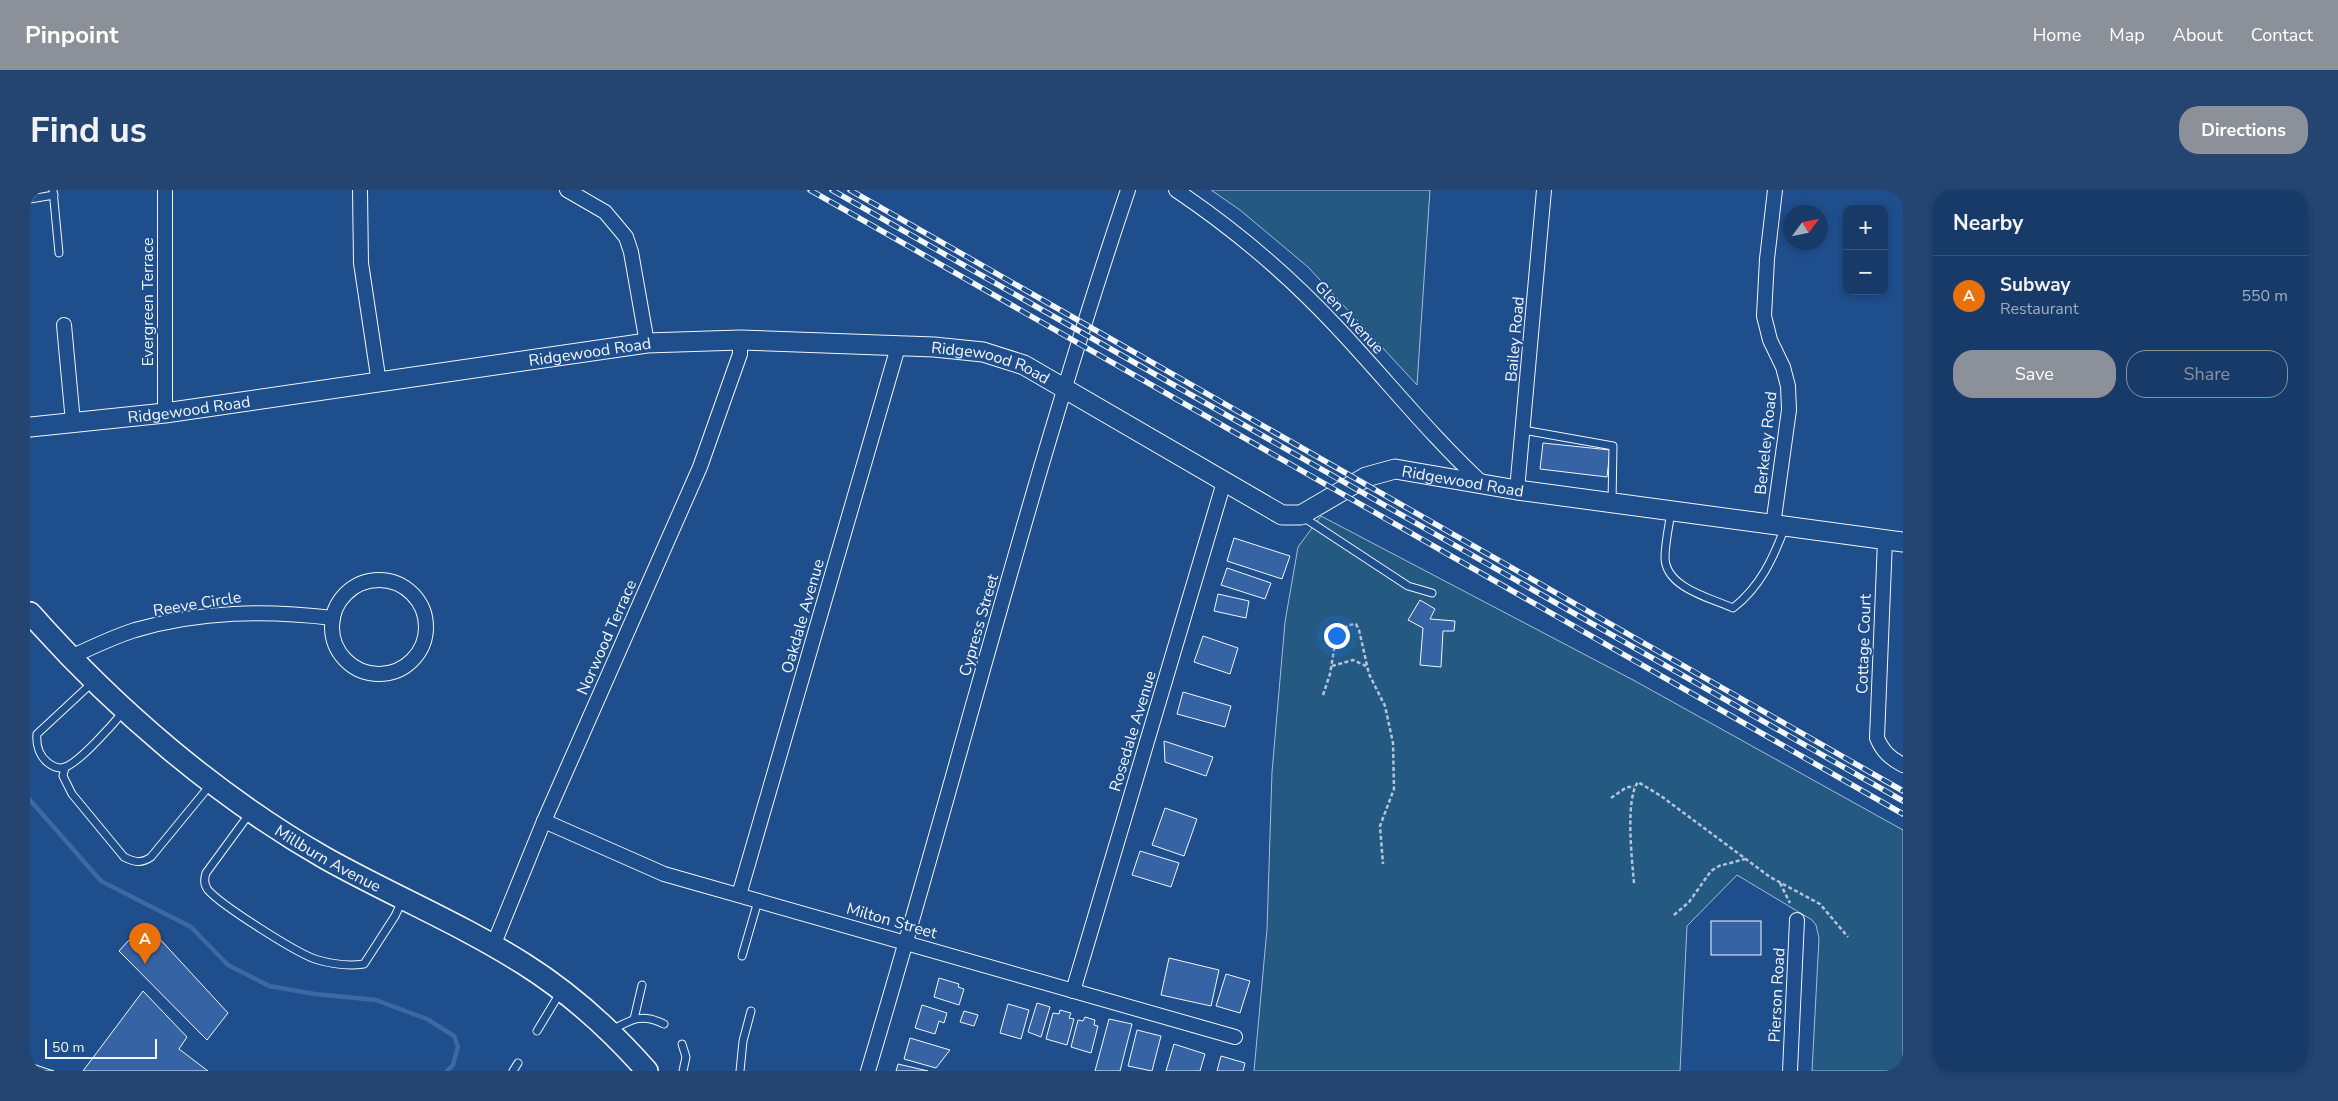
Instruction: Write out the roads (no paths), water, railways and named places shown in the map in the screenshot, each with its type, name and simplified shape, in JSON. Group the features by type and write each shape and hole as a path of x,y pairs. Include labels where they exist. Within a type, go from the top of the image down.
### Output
{"main road":[{"name":"Millburn Avenue","path":"30,613 125,710 213,782 251,810 324,858 449,921 525,965 590,1013 647,1071"}],"street":[{"name":"Evergreen Terrace","path":"164,414 165,190"},
{"path":"360,190 361,263 379,383"},
{"path":"567,190 605,212 626,237 631,252 647,343"},
{"name":"Cypress Street","path":"868,1071 907,943 1040,470 1090,303 1128,190"},
{"name":"Glen Avenue","path":"1176,190 1214,216 1304,293 1455,458 1484,484"},
{"name":"Bailey Road","path":"1517,490 1544,190"},
{"name":"Berkeley Road","path":"1775,190 1767,259 1764,316 1770,340 1783,367 1788,386 1789,410 1779,526"},
{"path":"64,325 73,422"},
{"name":"Ridgewood Road","path":"30,427 164,414 647,343 740,340 934,347 982,352 1024,365 1282,515 1301,515 1366,477 1381,471 1409,470 1517,490 1894,541"},
{"name":"Norwood Terrace","path":"493,946 544,821 700,467 740,354 740,340"},
{"name":"Oakdale Avenue","path":"739,895 898,347"},
{"name":"Rosedale Avenue","path":"1073,991 1224,482"},
{"name":"Cottage Court","path":"1894,541 1878,738 1882,748 1891,758 1903,765"},
{"path":"372,580 392,581 409,590 422,606 425,615 426,634 419,653 405,667 387,674 367,672 350,664 337,648 332,629 333,618 340,601 354,587 372,580"},
{"name":"Reeve Circle","path":"72,657 115,637 137,630 199,617 255,612 284,612 333,618"},
{"name":"Milton Street","path":"544,821 664,874 1235,1037"},
{"name":"Pierson Road","path":"1790,1071 1797,920"}],"lane":[{"path":"30,199 54,193 59,253"},
{"path":"1523,430 1613,446 1612,503"},
{"path":"1672,511 1665,559 1670,576 1685,587 1733,608 1749,595 1767,569 1779,526"},
{"path":"1301,515 1408,586 1432,593"},
{"path":"95,680 37,734 36,744 44,760 55,768 65,767 77,759 125,710"},
{"path":"65,767 63,776 72,794 124,857 133,862 143,862 151,857 213,782"},
{"path":"251,810 206,873 204,880 207,889 224,904 292,947 317,960 355,965 364,964 395,916 403,899"},
{"path":"742,956 758,900"},
{"path":"634,1019 642,985"},
{"path":"537,1031 561,991"},
{"path":"740,1071 743,1041 751,1012"},
{"path":"609,1031 634,1019 646,1017 664,1024"},
{"path":"682,1044 686,1057 683,1071"},
{"path":"513,1071 518,1063"}],"waterway":[{"path":"30,800 101,881 191,927 228,965 269,986 315,994 376,1000 427,1019 454,1036 458,1047 453,1065 447,1071"}],"railway":[{"path":"810,190 1903,814"},
{"path":"832,190 1903,801"},
{"path":"850,190 1903,791"}],"place":[{"name":"Subway","path":"145,964"}]}
